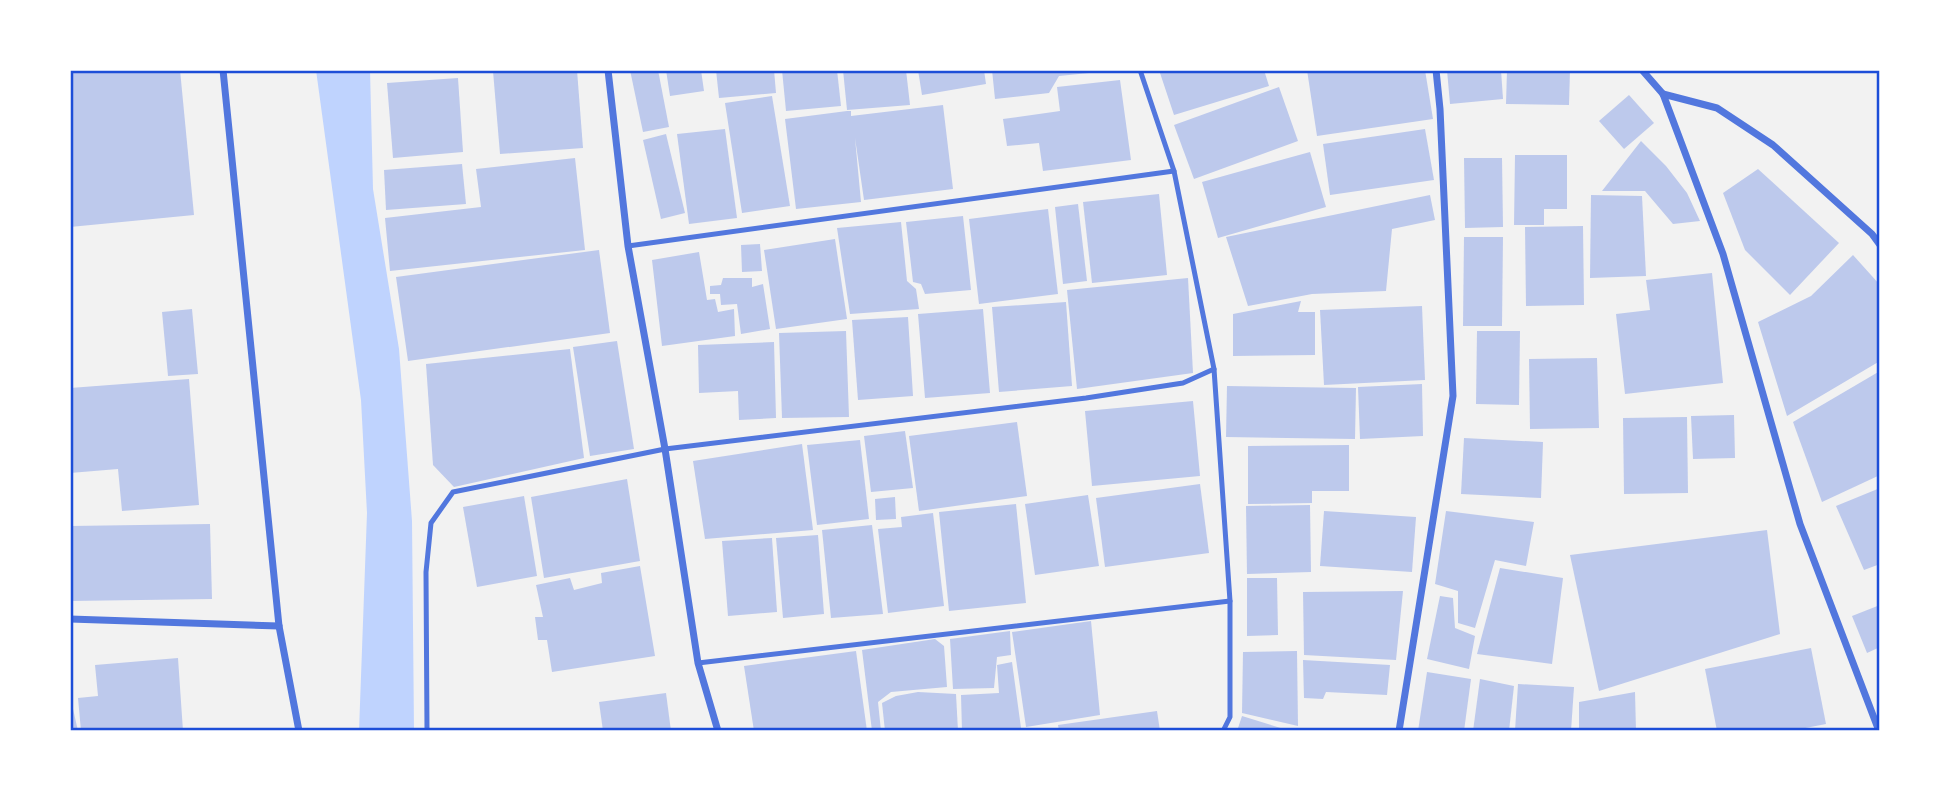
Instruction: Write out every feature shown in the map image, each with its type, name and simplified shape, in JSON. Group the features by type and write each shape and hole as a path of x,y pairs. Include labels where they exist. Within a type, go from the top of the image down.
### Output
{"street":[{"path":"223,70 279,626 299,731"},
{"path":"608,70 628,246 665,449 698,663 718,731"},
{"path":"1399,731 1453,396 1441,123 1436,70"},
{"path":"1642,70 1663,94 1723,254 1800,524 1879,731"},
{"path":"1663,94 1717,108 1773,145 1872,234 1880,245"},
{"path":"70,620 279,626"}],"lane":[{"path":"1140,70 1174,171 1214,369 1230,601 1230,717 1223,731"},
{"path":"628,246 1174,171"},
{"path":"427,731 427,560 431,523 453,492 665,449 1086,398 1183,383 1214,369"},
{"path":"698,663 1230,601"}],"water":[{"path":"316,70 370,70 373,189 399,349 412,521 414,731 359,731 367,513 361,400"}],"building":[{"path":"70,70 180,70 194,215 70,227"},
{"path":"577,70 583,148 500,154 493,71"},
{"path":"630,70 658,70 669,127 643,132"},
{"path":"666,70 701,70 704,91 670,96"},
{"path":"716,70 774,70 776,93 719,98"},
{"path":"782,70 837,70 841,106 786,111"},
{"path":"843,70 906,70 910,105 847,110"},
{"path":"918,70 984,70 986,84 922,95"},
{"path":"992,70 1099,72 1059,76 1049,93 995,99"},
{"path":"1159,70 1264,70 1269,86 1174,115"},
{"path":"1307,70 1425,70 1433,119 1317,136"},
{"path":"1447,70 1501,70 1503,99 1450,104"},
{"path":"1507,70 1570,70 1569,105 1506,104"},
{"path":"458,78 463,152 393,158 387,83"},
{"path":"1120,80 1131,160 1043,171 1039,143 1007,146 1003,119 1060,111 1057,87"},
{"path":"1279,87 1298,141 1194,179 1174,125"},
{"path":"1629,95 1654,123 1624,149 1599,121"},
{"path":"772,96 790,206 742,213 725,103"},
{"path":"943,105 953,189 864,200 855,138 861,202 796,209 785,119 847,111 851,111 851,116"},
{"path":"725,129 737,218 689,224 677,134"},
{"path":"1425,129 1434,180 1330,195 1323,144"},
{"path":"666,134 685,213 661,219 643,140"},
{"path":"1641,141 1666,166 1687,193 1700,221 1673,224 1645,191 1602,191"},
{"path":"1310,152 1326,207 1218,238 1202,182"},
{"path":"1515,155 1567,155 1567,209 1544,209 1544,225 1514,225"},
{"path":"575,158 585,250 390,271 385,218 481,207 476,169"},
{"path":"1464,158 1502,158 1503,227 1465,228"},
{"path":"462,164 466,204 386,210 384,170"},
{"path":"1758,169 1839,243 1790,295 1745,250 1723,193"},
{"path":"1159,194 1167,275 1092,283 1083,202"},
{"path":"1430,195 1435,220 1392,229 1386,291 1312,294 1248,306 1226,237"},
{"path":"1591,195 1642,196 1646,276 1590,278"},
{"path":"1078,204 1087,281 1063,284 1055,207"},
{"path":"1048,209 1058,294 979,304 969,219"},
{"path":"963,216 971,290 925,294 921,284 913,282 906,222"},
{"path":"901,222 907,281 916,289 919,309 850,314 837,228"},
{"path":"1583,226 1584,305 1526,306 1525,227"},
{"path":"1464,237 1503,237 1502,326 1463,326"},
{"path":"835,239 847,319 776,329 764,250"},
{"path":"760,244 762,271 742,272 741,245"},
{"path":"599,250 610,333 408,361 396,277"},
{"path":"699,252 707,300 715,299 718,312 734,309 735,336 662,346 652,260"},
{"path":"1853,255 1880,285 1880,361 1787,416 1758,322 1811,296"},
{"path":"1712,273 1723,383 1625,394 1616,314 1650,310 1646,280"},
{"path":"723,278 752,278 752,287 763,284 770,329 741,334 737,304 721,305 720,294 710,294 710,286 721,285"},
{"path":"1188,278 1193,373 1077,389 1067,290"},
{"path":"1301,301 1298,312 1315,312 1315,355 1233,356 1233,314"},
{"path":"1066,302 1072,386 999,392 992,307"},
{"path":"1422,306 1425,380 1324,385 1320,310"},
{"path":"192,309 198,374 168,376 162,312"},
{"path":"983,309 990,393 925,398 918,314"},
{"path":"908,317 913,396 858,400 852,320"},
{"path":"846,331 849,417 782,418 779,333"},
{"path":"1477,331 1520,331 1519,405 1476,404"},
{"path":"617,341 634,449 590,456 573,347"},
{"path":"774,342 776,418 739,420 738,391 699,393 698,345"},
{"path":"570,349 584,458 454,487 433,465 426,364"},
{"path":"1597,358 1599,428 1530,429 1529,359"},
{"path":"1880,371 1880,475 1822,502 1793,422"},
{"path":"189,379 199,505 122,511 118,469 70,473 70,388"},
{"path":"1422,384 1423,436 1360,439 1358,387"},
{"path":"1227,386 1356,388 1355,439 1226,437"},
{"path":"1193,401 1200,476 1092,486 1085,411"},
{"path":"1734,415 1735,458 1693,459 1691,416"},
{"path":"1687,417 1688,493 1624,494 1623,418"},
{"path":"1017,422 1027,496 919,511 909,436"},
{"path":"905,431 913,488 871,492 864,436"},
{"path":"1464,438 1543,442 1541,498 1461,494"},
{"path":"860,440 869,519 817,525 807,445"},
{"path":"802,444 813,530 705,539 693,461"},
{"path":"1349,445 1349,491 1312,491 1312,503 1248,504 1248,446"},
{"path":"627,479 640,561 544,578 531,497"},
{"path":"1200,484 1209,553 1105,567 1096,498"},
{"path":"1880,488 1880,564 1864,570 1836,506"},
{"path":"1088,495 1099,566 1035,575 1025,504"},
{"path":"524,496 537,576 477,587 463,507"},
{"path":"895,497 896,519 876,520 875,499"},
{"path":"1016,504 1026,603 949,611 939,512"},
{"path":"1310,505 1311,572 1247,574 1246,506"},
{"path":"1324,511 1416,517 1412,572 1320,566"},
{"path":"1446,511 1534,522 1526,566 1495,560 1475,628 1458,623 1458,591 1435,584"},
{"path":"933,513 944,606 888,613 878,529 902,527 901,517"},
{"path":"210,524 212,599 70,601 70,526"},
{"path":"872,525 883,614 831,618 822,530"},
{"path":"1767,530 1780,634 1599,691 1570,555"},
{"path":"818,535 824,614 783,618 776,538"},
{"path":"772,538 777,612 728,616 722,541"},
{"path":"640,566 655,656 552,672 547,640 538,640 535,617 543,617 536,585 570,578 574,590 602,583 601,573"},
{"path":"1500,568 1563,578 1552,664 1477,654"},
{"path":"1247,578 1277,578 1278,635 1247,636"},
{"path":"1403,591 1396,660 1304,655 1303,592"},
{"path":"1440,596 1453,598 1455,628 1475,636 1469,669 1427,659"},
{"path":"1880,605 1880,647 1867,653 1852,616"},
{"path":"1091,621 1100,715 1026,727 1012,632"},
{"path":"1010,631 1011,655 997,657 994,688 953,689 950,639"},
{"path":"935,639 944,646 947,687 891,692 878,702 881,731 872,731 862,650"},
{"path":"1811,648 1826,724 1790,731 1717,731 1705,669"},
{"path":"856,651 867,731 754,731 744,666"},
{"path":"1297,651 1298,726 1242,713 1243,652"},
{"path":"178,658 183,731 81,731 78,698 98,696 95,665"},
{"path":"1303,660 1390,665 1387,695 1326,692 1323,699 1304,698"},
{"path":"1012,662 1021,728 962,731 961,695 999,693 997,665"},
{"path":"1427,672 1471,679 1464,731 1418,731"},
{"path":"1480,679 1514,686 1509,731 1473,731"},
{"path":"1518,684 1574,687 1571,731 1515,731"},
{"path":"918,692 956,694 958,731 885,731 882,703 896,696"},
{"path":"1635,692 1636,731 1579,731 1579,702"},
{"path":"666,693 671,731 603,731 599,702"},
{"path":"71,700 78,731 70,731"},
{"path":"1157,711 1160,731 1059,731 1058,725"},
{"path":"1242,716 1287,730 1287,731 1237,731"}]}
